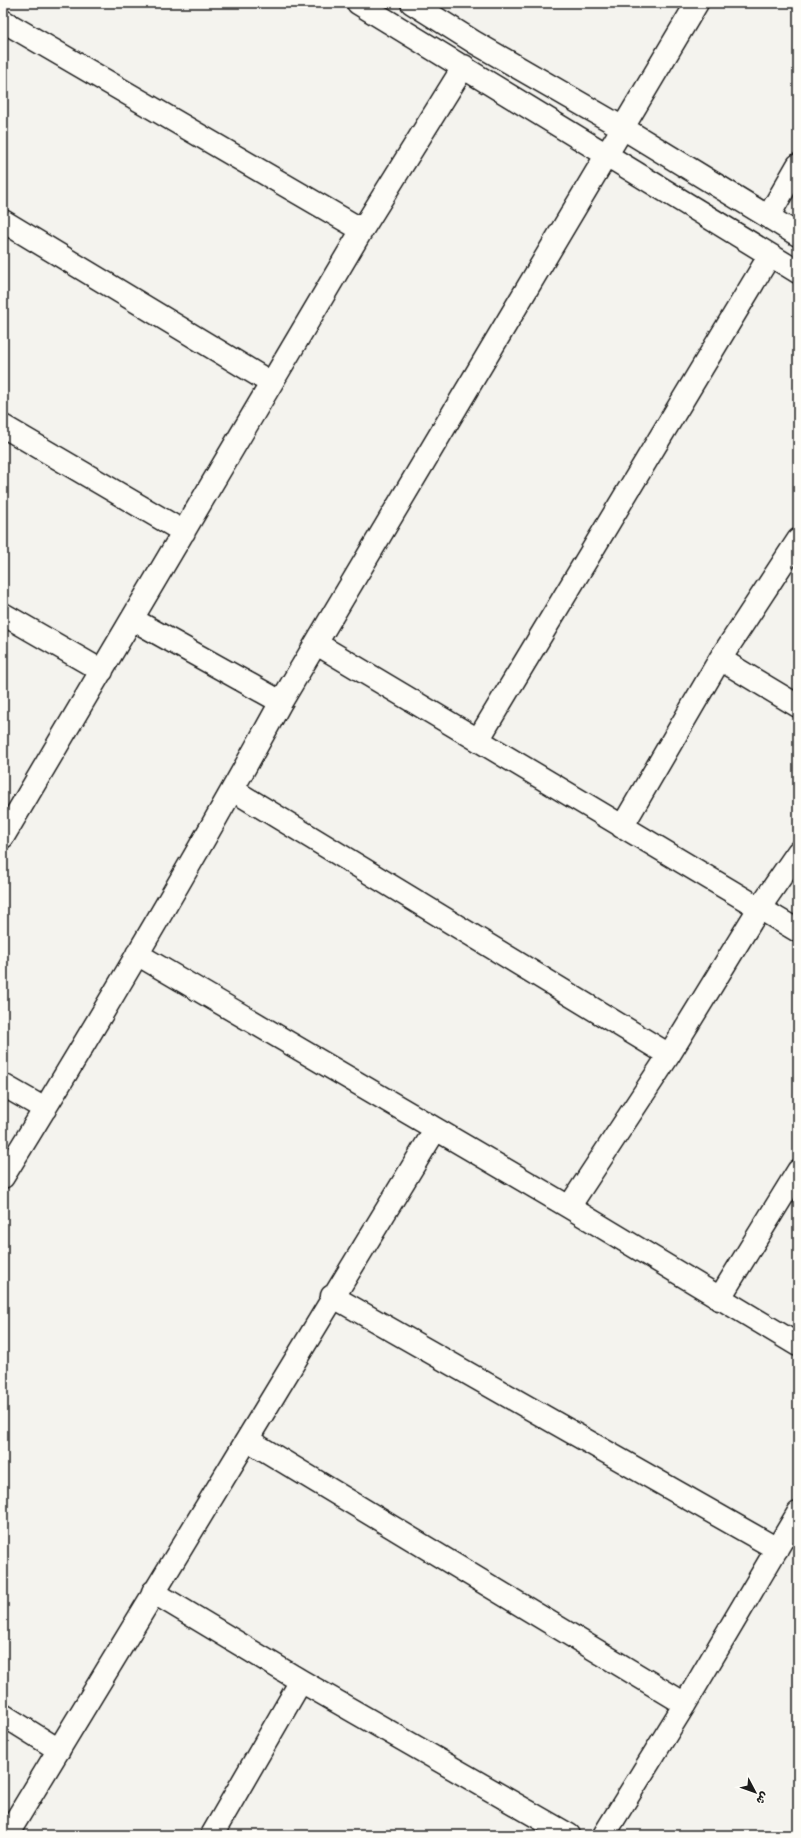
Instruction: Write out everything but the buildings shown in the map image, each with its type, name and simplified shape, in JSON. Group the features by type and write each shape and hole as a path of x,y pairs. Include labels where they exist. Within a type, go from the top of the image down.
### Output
{"street":[{"path":"358,3 464,66 798,272"},
{"path":"412,3 474,42 624,128 798,235"},
{"path":"3,1177 45,1109 233,790 281,702 317,644 697,3"},
{"path":"3,21 362,230"},
{"path":"3,837 362,230 464,66"},
{"path":"768,217 798,165"},
{"path":"3,221 271,383"},
{"path":"478,740 770,255"},
{"path":"3,426 184,532"},
{"path":"622,827 720,659 798,540"},
{"path":"3,614 102,671"},
{"path":"132,619 281,702"},
{"path":"317,644 798,931"},
{"path":"720,659 798,706"},
{"path":"233,790 669,1055"},
{"path":"569,1207 669,1055 760,907 798,852"},
{"path":"137,954 435,1130 569,1207 719,1299 798,1345"},
{"path":"3,1085 45,1109"},
{"path":"7,1835 153,1592 248,1440 332,1296 435,1130"},
{"path":"719,1299 798,1171"},
{"path":"332,1296 777,1549"},
{"path":"248,1440 686,1704"},
{"path":"604,1835 686,1704 798,1513"},
{"path":"153,1592 301,1681 569,1835"},
{"path":"212,1835 301,1681"},
{"path":"3,1715 59,1750"}]}
